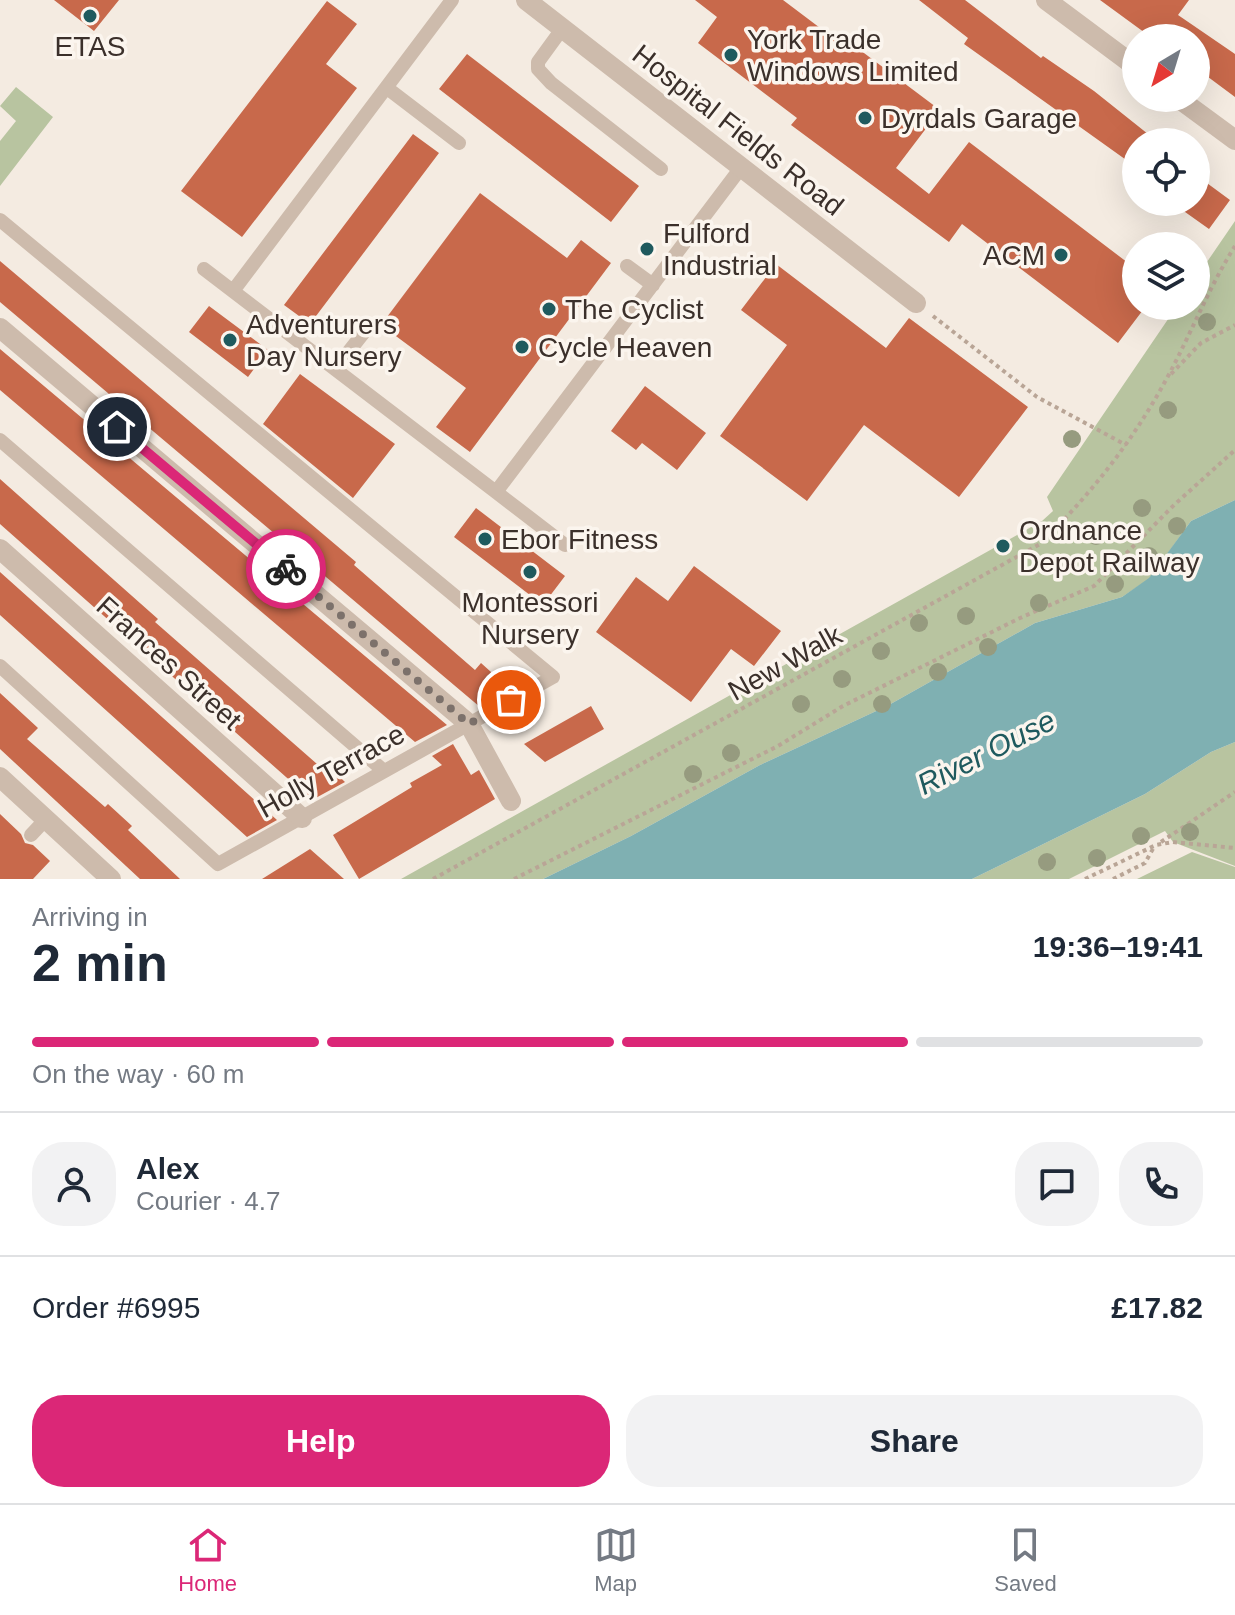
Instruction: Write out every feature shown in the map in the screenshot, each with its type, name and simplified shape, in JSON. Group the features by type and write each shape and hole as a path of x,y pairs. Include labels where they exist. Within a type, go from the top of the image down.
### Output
{"street":[{"name":"Hospital Fields Road","path":"526,0 916,303"},
{"path":"1046,0 1122,57"},
{"path":"1197,112 1235,140"},
{"path":"0,328 469,724 511,801"},
{"name":"Frances Street","path":"0,549 302,818"},
{"path":"0,777 111,879"}],"lane":[{"path":"233,291 452,0"},
{"path":"562,29 538,62 538,69 551,83 661,169"},
{"path":"387,88 459,143"},
{"path":"496,492 740,169"},
{"name":"Holly Terrace","path":"0,220 553,677 218,864 0,666"},
{"path":"627,266 653,285"},
{"path":"204,269 565,545"},
{"path":"335,369 365,331"},
{"path":"0,440 384,771"},
{"path":"31,835 46,819"}],"path":[{"path":"1167,377 1208,291 1235,246"},
{"path":"916,303 1037,397 1126,445"},
{"path":"1167,377 1201,343 1235,325"},
{"name":"New Walk","path":"433,879 1040,544 1073,511 1126,445 1167,377"},
{"path":"514,879 778,746 843,706 1020,618 1094,586 1174,505 1235,450"},
{"path":"1085,879 1156,845 1235,792"},
{"path":"1113,879 1145,863 1156,845 1173,842 1235,848"}],"green space":[{"path":"16,87 53,117 0,186 0,141 16,121 0,106"},
{"path":"1235,221 1235,500 1191,521 1149,579 1122,597 1035,623 887,706 760,765 631,836 543,879 401,879 1042,521 1053,511 1047,497 1167,320 1210,320 1210,258"},
{"path":"1235,742 1235,866 1173,842 1165,831 1069,879 972,879 1145,794 1211,752"},
{"path":"1192,852 1235,867 1235,879 1137,879"}],"water":[{"name":"River Ouse","path":"1235,500 1235,742 1211,752 1145,794 972,879 543,879 631,836 760,765 887,706 1035,623 1122,597 1149,578 1191,521"}],"building":[{"name":"ETAS","path":"54,0 119,0 94,31"},
{"path":"695,0 783,0 848,49 852,44 940,110 896,168 929,194 969,142 1122,258 1122,320 1135,320 1118,343 962,224 949,242 791,125 797,118 698,43 717,17"},
{"path":"919,0 965,0 1041,58 1043,56 1094,91 1140,128 1122,128 1122,157 964,44 968,38"},
{"path":"1100,0 1189,0 1178,15 1191,24 1133,24"},
{"path":"327,1 357,24 326,64 357,88 242,237 181,191"},
{"path":"1210,37 1235,54 1235,97 1210,78"},
{"path":"467,54 639,186 611,222 439,89"},
{"path":"413,134 439,153 310,324 284,305"},
{"path":"1210,185 1230,200 1209,229 1191,216 1210,216"},
{"path":"480,193 567,258 581,240 611,263 470,452 436,427 466,388 381,325"},
{"path":"0,261 356,562 354,565 475,670 481,663 510,689 480,707 0,302"},
{"path":"776,264 886,348 909,318 1028,407 959,497 864,425 807,501 720,436 787,345 741,310"},
{"path":"209,306 268,350 248,377 189,332"},
{"path":"0,349 447,725 415,742 0,390"},
{"path":"300,374 395,444 353,498 263,424"},
{"path":"645,386 706,433 677,470 642,443 636,450 611,431"},
{"path":"0,479 158,619 155,622 325,771 329,767 345,782 312,800 0,524"},
{"path":"476,508 565,576 543,605 454,537"},
{"path":"694,566 781,631 754,666 731,649 691,702 596,632 636,577 668,601"},
{"path":"0,572 277,820 247,837 0,615"},
{"path":"0,693 38,728 27,739 105,807 108,804 132,826 128,830 180,879 140,879 0,749"},
{"path":"591,706 604,729 545,762 524,744"},
{"path":"453,744 471,775 479,770 495,799 359,879 333,835 442,765 432,756"},
{"path":"0,814 21,834 25,843 33,845 50,861 33,879 0,879"},
{"path":"310,849 344,879 262,879"}],"way so far":[{"path":"286,569 469,724 511,700"}],"place":[{"name":"ETAS","path":"90,16"},
{"name":"York Trade Windows Limited","path":"731,55"},
{"name":"Dyrdals Garage","path":"865,118"},
{"name":"Fulford Industrial","path":"647,249"},
{"name":"ACM","path":"1061,255"},
{"name":"The Cyclist","path":"549,309"},
{"name":"Adventurers Day Nursery","path":"230,340"},
{"name":"Cycle Heaven","path":"522,347"},
{"name":"Ebor Fitness","path":"485,539"},
{"name":"Ordnance Depot Railway","path":"1003,546"},
{"name":"Montessori Nursery","path":"530,572"}],"route":[{"path":"117,427 286,569"}]}
